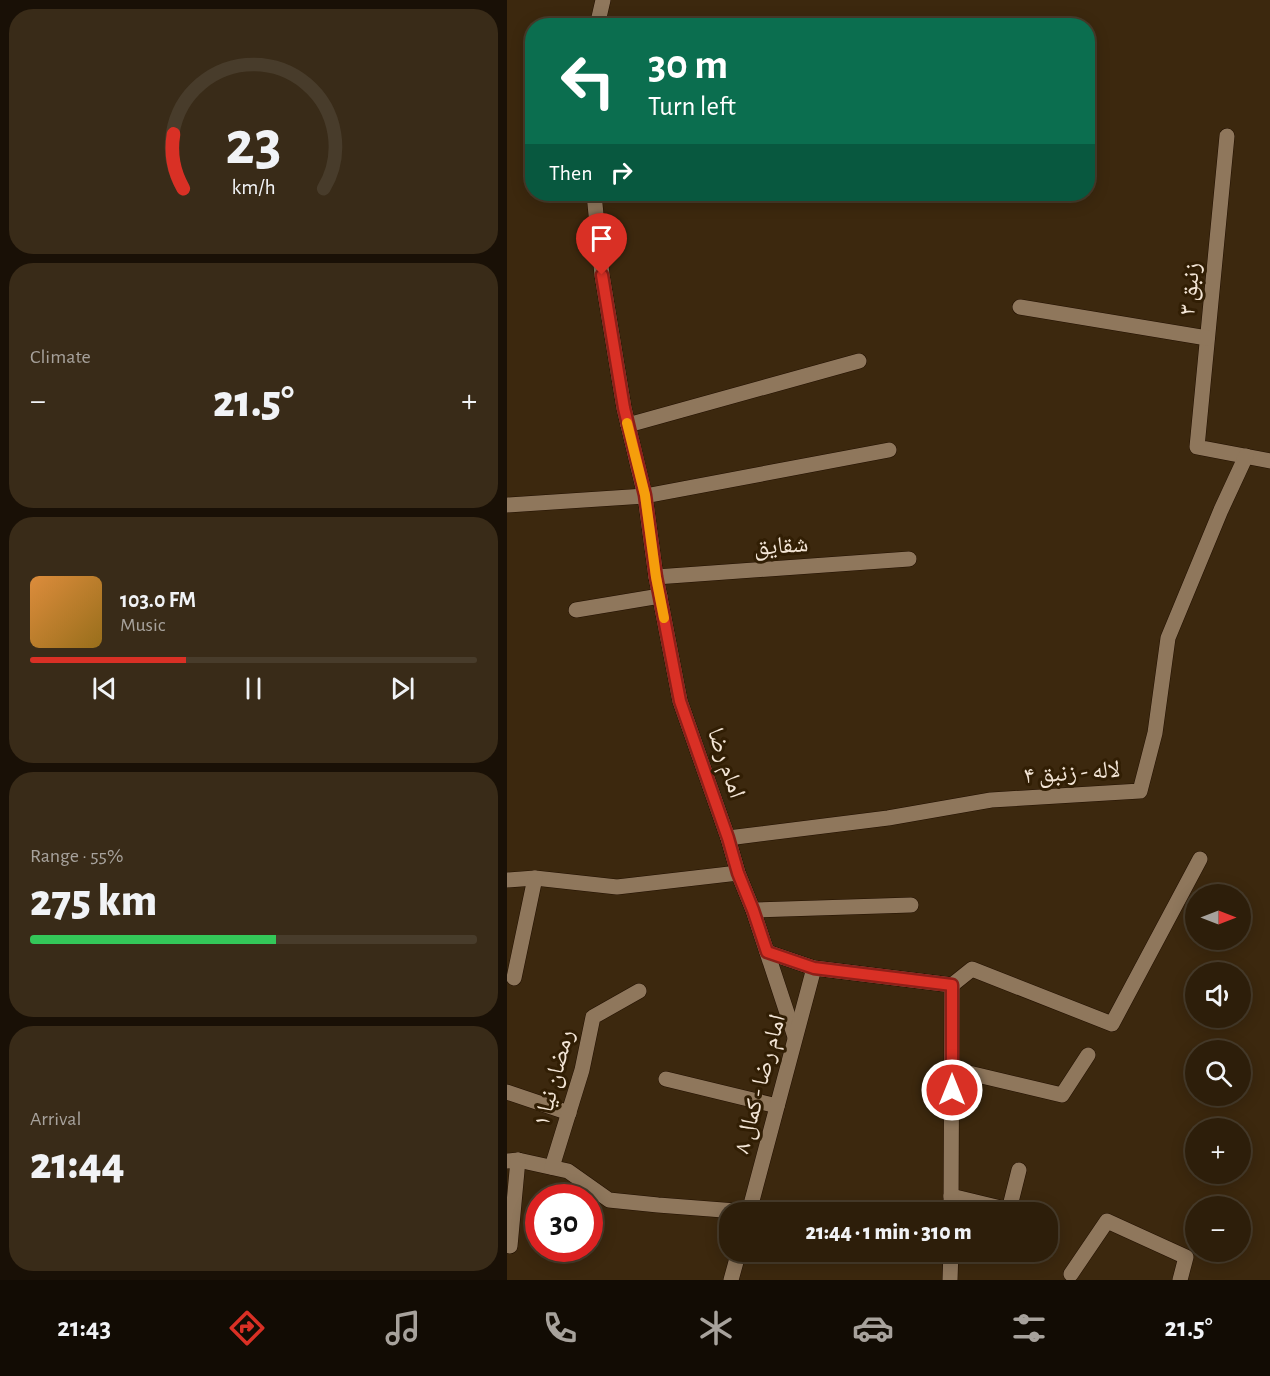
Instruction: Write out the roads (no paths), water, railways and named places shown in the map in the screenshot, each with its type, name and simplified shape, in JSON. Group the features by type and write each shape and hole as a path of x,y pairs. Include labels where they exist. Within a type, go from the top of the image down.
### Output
{"street":[{"path":"599,18 603,0"},
{"name":"زنبق ۳","path":"1227,136 1197,447 1246,456"},
{"name":"امام رضا","path":"595,201 602,275 624,408 645,495 656,577 680,701 795,1037"},
{"path":"1020,307 1207,338"},
{"path":"628,426 859,361"},
{"path":"507,505 645,495 889,450"},
{"path":"1246,456 1270,461"},
{"name":"لاله - زنبق ۴","path":"728,838 888,818 991,800 1140,791 1155,733 1168,638 1246,456"},
{"name":"شقایق","path":"656,577 909,559"},
{"path":"576,610 660,596"},
{"path":"767,952 814,968 952,985 972,969 1112,1024 1200,859"},
{"path":"507,880 535,878 617,887 738,873"},
{"path":"514,978 535,878"},
{"path":"753,910 911,905"},
{"name":"امام رضا - کمال ۸","path":"752,1202 814,968"},
{"path":"951,1202 952,985"},
{"name":"رمضان نیا ۱","path":"552,1167 582,1070 593,1017 639,991"},
{"path":"952,1069 1062,1095 1088,1055"},
{"path":"666,1079 777,1106"},
{"path":"507,1092 569,1113"},
{"path":"510,1246 513,1161 568,1171 609,1200 719,1210"},
{"path":"951,1196 1009,1210 1019,1170"},
{"path":"1071,1274 1107,1221 1186,1257 1180,1280"},
{"path":"731,1280 736,1262"},
{"path":"950,1280 951,1262"}]}
